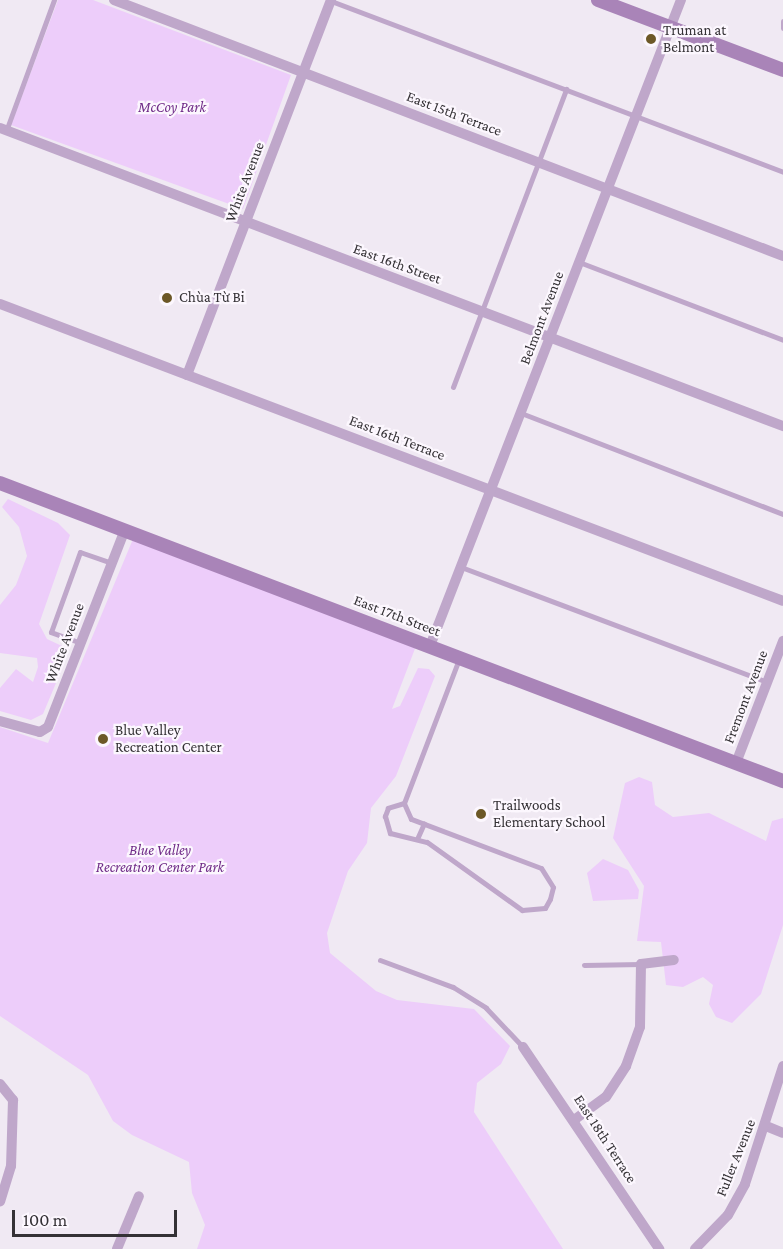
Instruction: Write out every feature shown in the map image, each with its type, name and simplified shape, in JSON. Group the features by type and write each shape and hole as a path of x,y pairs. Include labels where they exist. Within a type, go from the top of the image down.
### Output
{"street":[{"name":"East 15th Terrace","path":"114,0 783,256"},
{"name":"White Avenue","path":"187,375 331,0"},
{"path":"598,0 782,68"},
{"name":"Belmont Avenue","path":"430,646 681,0"},
{"name":"East 16th Street","path":"3,129 783,426"},
{"name":"East 16th Terrace","path":"0,304 783,601"},
{"name":"East 17th Street","path":"0,483 783,781"},
{"name":"White Avenue","path":"0,721 44,732 125,530"},
{"name":"Fremont Avenue","path":"736,763 783,641"},
{"path":"574,1120 606,1097 626,1066 640,1027 641,964 674,960"},
{"name":"East 18th Terrace","path":"523,1047 574,1120 658,1249"},
{"name":"Fuller Avenue","path":"695,1249 728,1215 766,1126 783,1066"},
{"path":"0,1084 13,1100 11,1166 0,1201"},
{"path":"766,1126 783,1133"},
{"path":"117,1249 139,1196"}],"lane":[{"path":"3,129 54,0"},
{"path":"331,0 783,172"},
{"path":"783,21 783,28"},
{"path":"453,387 566,89"},
{"path":"579,262 783,340"},
{"path":"521,413 783,514"},
{"path":"81,643 51,632 80,552 112,562"},
{"path":"461,567 767,682"},
{"path":"404,803 388,808 386,825 390,833 417,839 522,910 544,908 550,899 550,876 541,868 411,819 404,803 460,658"},
{"path":"417,839 423,824"},
{"path":"380,960 453,987 486,1008 523,1047"},
{"path":"584,965 641,964"}],"green space":[{"name":"McCoy Park","path":"58,0 93,0 291,75 243,209 11,125"},
{"path":"8,499 58,523 70,535 39,624 47,639 62,646 64,664 43,714 31,720 0,711 0,688 16,669 33,682 38,667 37,658 0,653 0,605 16,585 27,556 19,527 2,507"},
{"name":"Blue Valley Recreation Center Park","path":"133,539 416,646 392,709 400,706 418,668 429,669 435,676 396,776 371,808 367,843 348,871 327,933 330,953 376,991 397,1000 474,1009 510,1046 501,1064 477,1083 474,1112 563,1249 197,1249 205,1225 192,1193 189,1162 132,1135 113,1121 88,1075 0,1016 0,727 48,743"},
{"path":"639,777 652,782 655,805 673,817 709,813 766,841 772,821 783,818 783,925 761,994 732,1023 716,1017 709,1004 713,985 703,977 683,987 666,985 661,942 637,941 644,886 613,838 625,783"},
{"path":"603,859 628,870 639,890 638,899 593,901 587,873"}],"place":[{"name":"Truman at Belmont","path":"651,39"},
{"name":"Chùa Từ Bi","path":"167,298"},
{"name":"Blue Valley Recreation Center","path":"103,739"},
{"name":"Trailwoods Elementary School","path":"481,814"}]}
